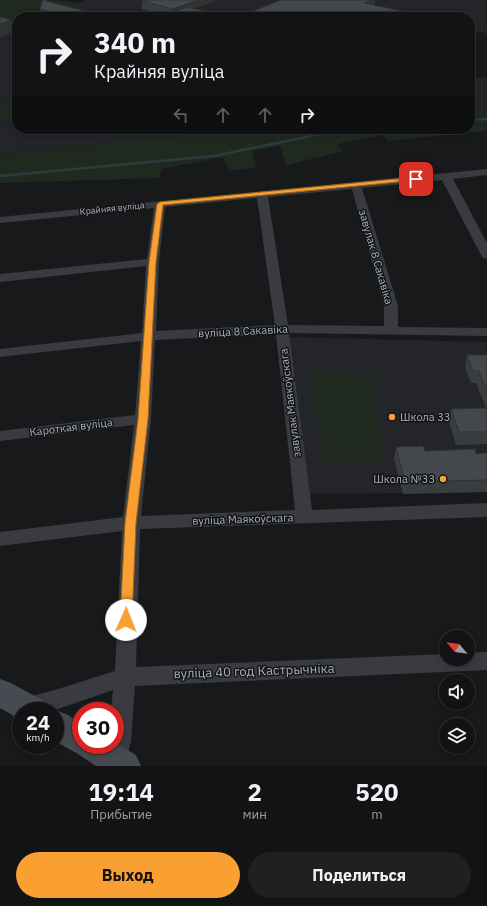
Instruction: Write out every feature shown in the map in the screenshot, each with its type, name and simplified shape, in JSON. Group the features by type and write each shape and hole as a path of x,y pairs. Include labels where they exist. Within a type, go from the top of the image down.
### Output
{"main road":[{"path":"0,692 17,702"},
{"path":"106,754 121,763"}],"street":[{"name":"Крайняя вуліца","path":"0,220 487,172"},
{"path":"446,176 487,254"},
{"name":"завулак 8 Сакавіка","path":"356,184 391,306 390,331"},
{"name":"завулак Маякоўскага","path":"262,194 282,329 304,516"},
{"path":"121,763 120,741 125,677 131,523 143,419 152,262 160,204"},
{"path":"0,278 152,262"},
{"name":"вуліца 8 Сакавіка","path":"0,353 148,336 282,329 487,332"},
{"name":"Кароткая вуліца","path":"0,436 143,419"},
{"name":"вуліца Маякоўскага","path":"0,539 131,523 487,510"},
{"name":"вуліца 40 год Кастрычніка","path":"49,702 125,677 487,661"}],"shaded area":[{"path":"0,0 57,0 77,3 72,5 77,6 58,12 12,12 12,24 9,25 12,27 0,31"},
{"path":"86,0 487,0 487,37 483,32 475,33 475,12 58,12 76,6 72,5"},
{"path":"12,24 12,101 0,97 0,31"},
{"path":"487,77 487,104 475,104 475,78"},
{"path":"0,97 12,101 12,121 0,122"},
{"path":"475,104 487,104 487,131 475,132"},
{"path":"12,121 12,134 191,134 0,154 0,122"},
{"path":"191,134 457,134 388,141 383,135 337,144 344,151 286,165 280,146 252,151 256,167 230,171 223,158 218,158 161,169 160,178 0,183 0,154"},
{"name":"Школа 33","path":"288,337 487,342 487,492 307,494"},
{"path":"310,372 371,373 384,460 323,462"}],"building":[{"path":"43,0 84,11 50,12 40,9"},
{"path":"198,0 173,9 142,1"},
{"path":"281,0 371,0 364,3 406,12 251,12"},
{"path":"188,7 209,12 173,12"},
{"path":"0,17 11,20 0,24"},
{"path":"467,355 487,355 487,392 479,371 473,371"},
{"path":"487,408 487,432 459,432 451,409"},
{"path":"423,446 425,451 475,449 476,454 487,453 487,480 405,482 396,447"}],"waterway":[{"path":"475,120 487,119"},
{"path":"0,176 214,156 321,134"}],"place":[{"name":"Школа 33","path":"392,417"},
{"name":"Школа №33","path":"443,479"}],"route":[{"path":"126,620 131,523 143,419 152,262 160,204 416,179"}]}
